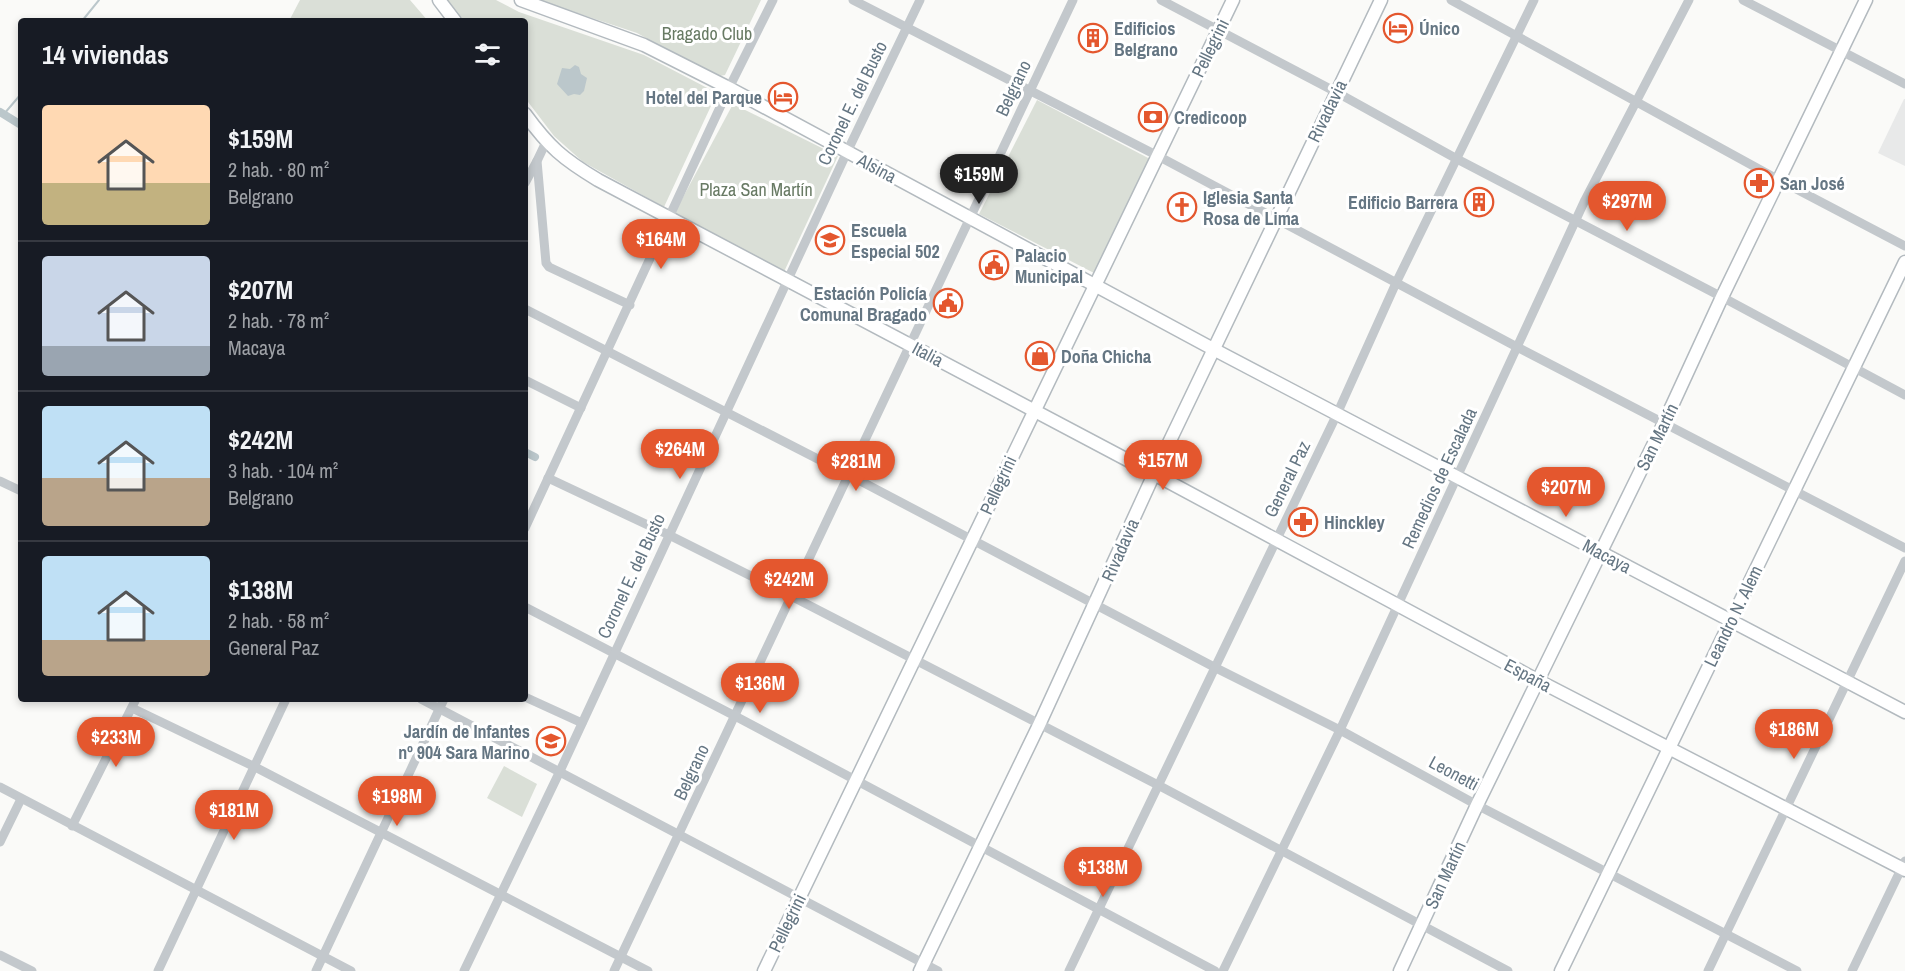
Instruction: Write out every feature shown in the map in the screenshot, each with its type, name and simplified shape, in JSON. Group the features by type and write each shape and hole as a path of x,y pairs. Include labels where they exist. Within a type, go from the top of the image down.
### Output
{"main road":[{"path":"438,0 453,18"},
{"name":"Alsina","path":"521,0 644,45 729,88 1215,350"},
{"name":"Pellegrini","path":"764,971 1233,0"},
{"name":"Rivadavia","path":"922,967 1039,725 1154,474 1381,0"},
{"name":"San Martín","path":"1400,971 1477,804 1664,423 1722,297 1866,0"},
{"name":"Italia","path":"528,118 546,142 563,158 590,175 1154,474"},
{"name":"Leandro N. Alem","path":"1561,971 1905,262"},
{"name":"Macaya","path":"1215,350 1905,712"},
{"name":"España","path":"1154,474 1537,680 1904,866"}],"street":[{"path":"528,522 729,88 773,0"},
{"path":"853,0 1158,156 1517,347 1905,548"},
{"name":"Coronel E. del Busto","path":"464,971 560,771 787,280 920,0"},
{"name":"Belgrano","path":"614,971 1073,0"},
{"path":"1161,0 1905,395"},
{"path":"1451,0 1779,180 1905,246"},
{"name":"General Paz","path":"1069,971 1337,414 1396,283 1534,0"},
{"name":"Remedios de Escalada","path":"1223,971 1340,730 1576,221 1689,0"},
{"path":"1743,0 1905,84"},
{"path":"528,178 546,142"},
{"path":"537,161 546,263 549,267 630,305"},
{"name":"Leonetti","path":"528,311 973,539 1216,668 1340,730 1797,971"},
{"path":"528,382 581,408"},
{"path":"549,478 792,596 1158,785 1508,971"},
{"path":"0,481 18,490"},
{"path":"1708,971 1785,806 1905,561"},
{"path":"528,609 1215,971"},
{"path":"528,698 582,723"},
{"path":"158,971 285,702"},
{"path":"427,702 680,834 922,967 938,971"},
{"path":"316,971 443,702"},
{"path":"72,826 134,703 381,834 648,971"},
{"path":"0,787 351,971"},
{"path":"0,842 21,799"},
{"path":"1852,971 1904,866"},
{"path":"0,955 32,971"}],"shaded area":[{"path":"575,65 587,78 584,91 580,95 568,96 557,84 562,68 570,69"},
{"path":"1905,99 1905,166 1878,153"}],"green space":[{"path":"300,0 410,0 425,18 291,18"},
{"path":"446,0 496,0 519,12 644,55 717,93 664,207 583,162 554,136 528,102 528,18 461,18"},
{"name":"Bragado Club","path":"538,0 761,0 725,75 715,77 637,33"},
{"path":"1037,100 1152,160 1094,273 979,214"},
{"name":"Plaza San Martín","path":"733,104 838,156 783,274 674,214"},
{"path":"504,766 537,784 522,817 487,798"}],"waterway":[{"path":"84,18 99,0"},
{"path":"4,114 18,98"},
{"path":"0,112 18,123"},
{"path":"528,454 535,457"}],"place":[{"name":"Único","path":"1398,28"},
{"name":"Edificios Belgrano","path":"1093,38"},
{"name":"Hotel del Parque","path":"783,97"},
{"name":"Credicoop","path":"1153,117"},
{"name":"San José","path":"1759,183"},
{"name":"Edificio Barrera","path":"1479,202"},
{"name":"Iglesia Santa Rosa de Lima","path":"1182,207"},
{"name":"Escuela Especial 502","path":"830,240"},
{"name":"Palacio Municipal","path":"994,265"},
{"name":"Estación Policía Comunal Bragado","path":"948,303"},
{"name":"Doña Chicha","path":"1040,356"},
{"name":"Hinckley","path":"1303,522"},
{"name":"Jardín de Infantes nº 904 Sara Marino","path":"551,741"}]}
